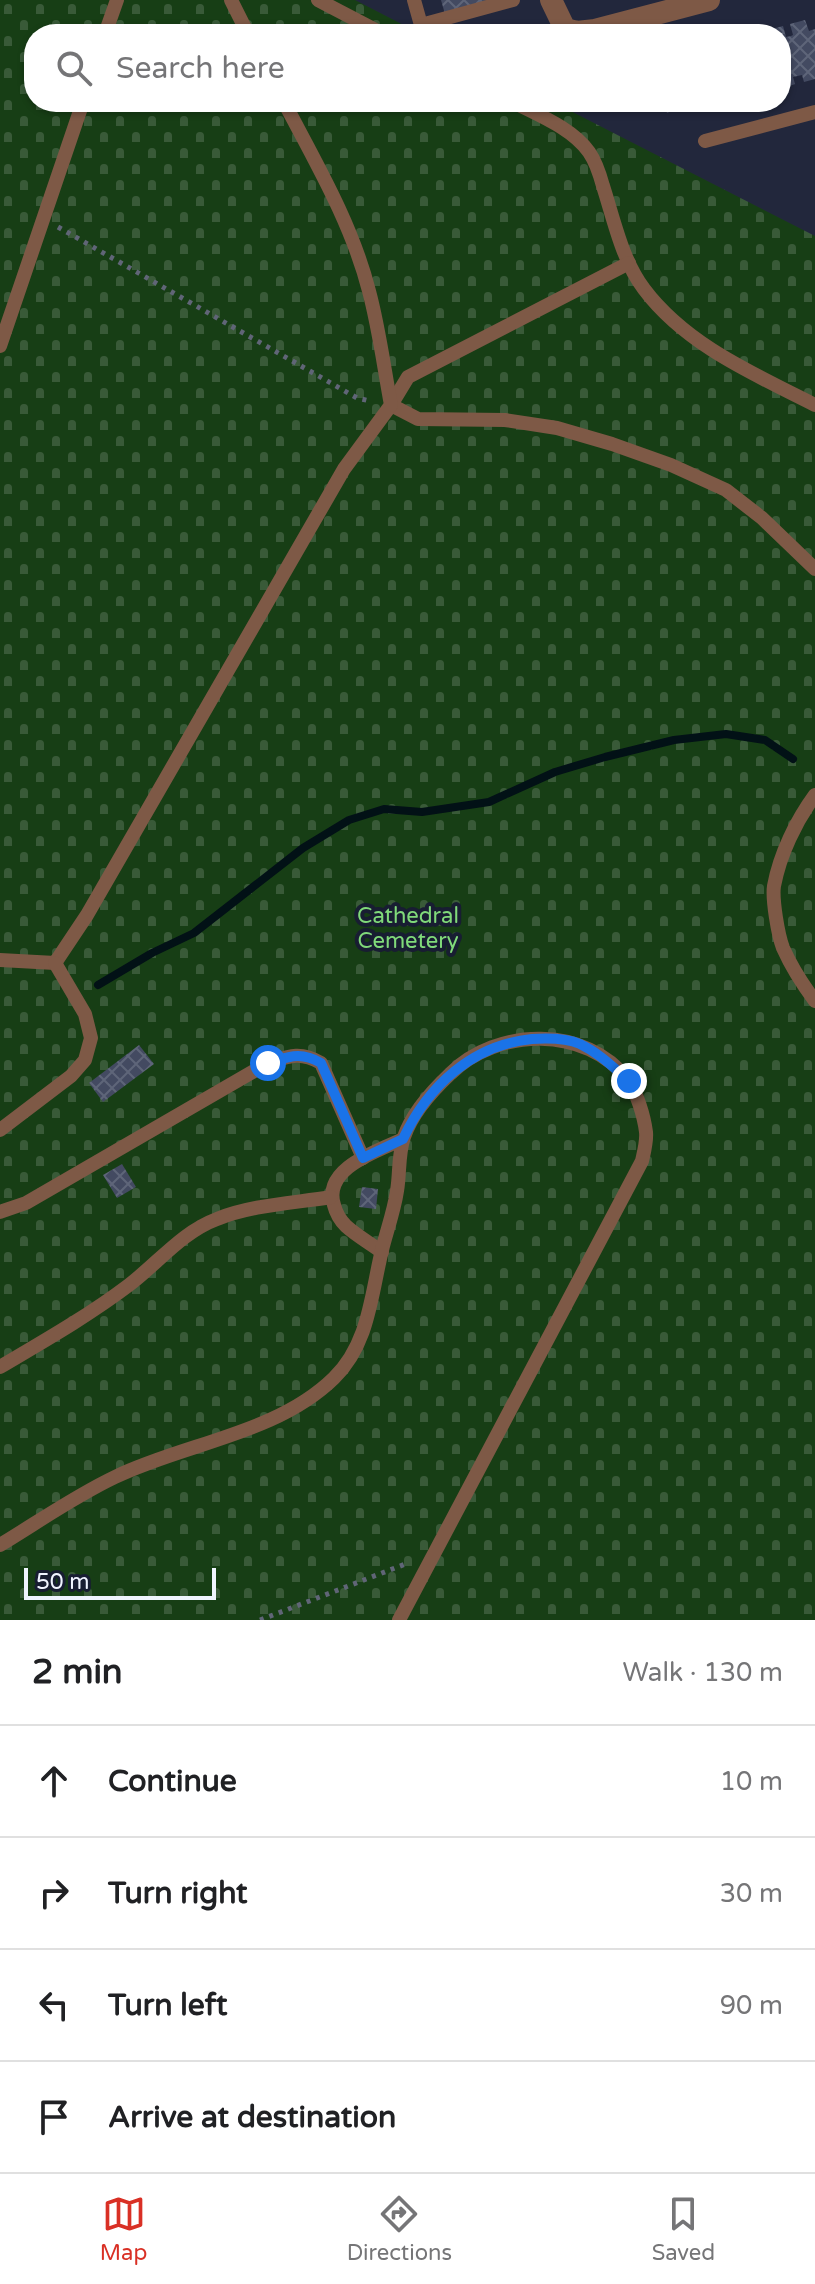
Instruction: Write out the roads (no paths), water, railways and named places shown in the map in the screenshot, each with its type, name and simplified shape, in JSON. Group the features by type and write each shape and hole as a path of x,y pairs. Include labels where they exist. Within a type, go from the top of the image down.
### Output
{"street":[{"path":"551,0 563,24"},
{"path":"618,24 709,0"}],"lane":[{"path":"109,24 117,0"},
{"path":"231,0 243,24"},
{"path":"318,0 364,24"},
{"path":"414,0 421,24"},
{"path":"425,24 513,0"},
{"path":"0,346 80,112"},
{"path":"289,112 337,203 355,246 369,291 391,405"},
{"path":"531,112 559,127 590,153 629,263 660,309 718,354 815,405"},
{"path":"705,141 815,112"},
{"path":"55,963 87,915 344,469 408,377 629,263"},
{"path":"391,405 418,419 505,420 557,428 671,465 726,490 762,518 815,569"},
{"path":"815,795 785,851 773,889 782,946 815,1001"},
{"path":"0,960 55,963"},
{"path":"0,1130 71,1076 85,1060 91,1038 85,1014 55,963"},
{"path":"0,1545 115,1477 267,1421 315,1396 337,1376 356,1350 371,1312 397,1194 403,1139 429,1096 452,1071 481,1053 512,1041 544,1038 577,1043 603,1057 629,1081 647,1134 642,1161 399,1620"},
{"path":"0,1212 26,1203 268,1063 290,1056 309,1056 321,1063 363,1158"},
{"path":"382,1252 345,1225 336,1213 331,1197 333,1184 345,1169 403,1139"},
{"path":"0,1367 79,1321 131,1284 178,1242 215,1219 331,1197"}],"waterway":[{"path":"98,985 152,953 194,933 303,848 349,820 384,809 422,812 489,802 555,772 674,740 726,734 765,740 793,759"}],"park label":[{"name":"Cathedral Cemetery","path":"408,928"}]}
